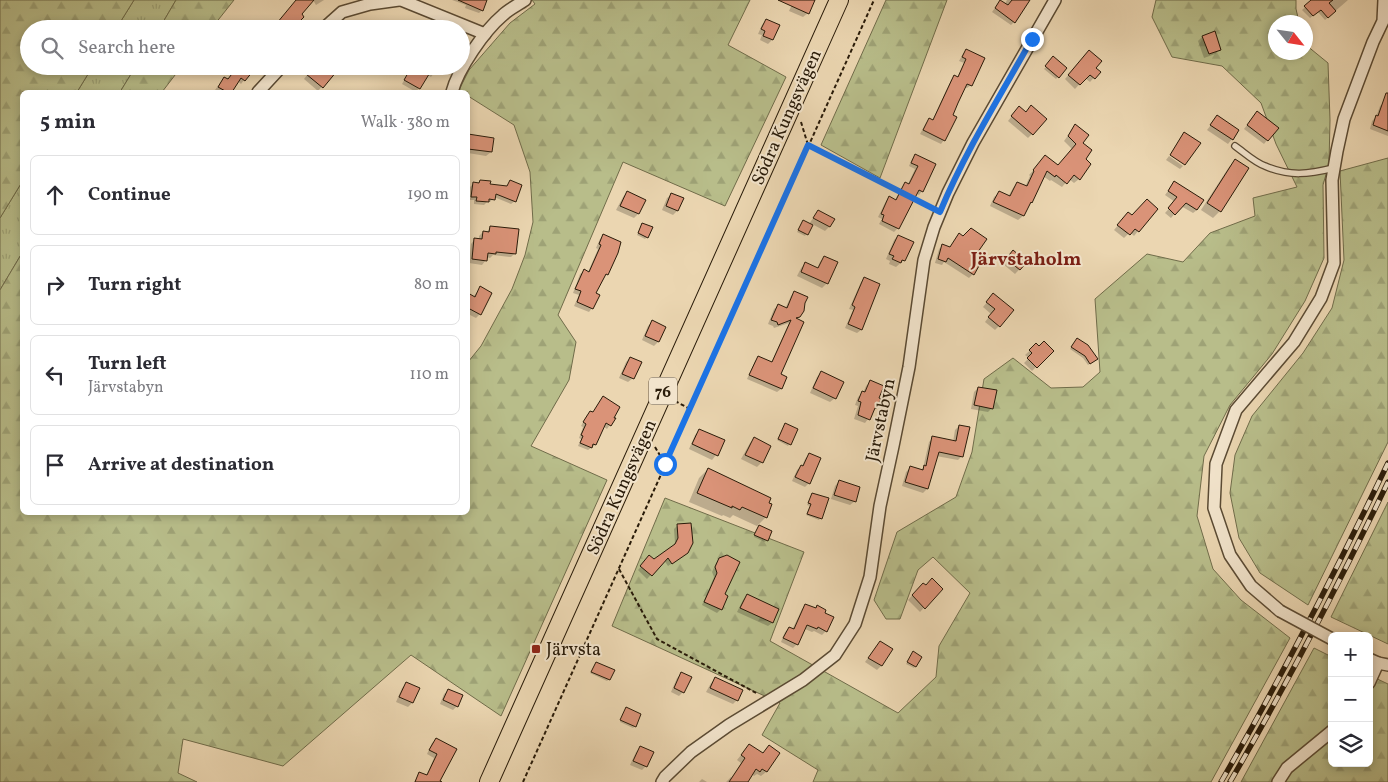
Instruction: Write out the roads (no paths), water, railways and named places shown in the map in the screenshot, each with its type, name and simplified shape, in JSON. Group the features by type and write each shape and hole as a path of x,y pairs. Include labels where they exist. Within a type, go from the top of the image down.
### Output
{"main road":[{"name":"Södra Kungsvägen","path":"489,782 839,0"}],"street":[{"path":"333,20 342,12 370,4 400,0 449,20"},
{"path":"470,56 484,34 503,15 525,0"},
{"name":"Järvstabyn","path":"662,782 691,752 729,725 803,680 835,655 855,624 870,577 880,506 909,367 924,260 934,227 948,193 973,143 1055,0"},
{"path":"1328,637 1280,611 1251,586 1230,555 1214,508 1216,464 1236,410 1294,342 1321,298 1334,262 1332,180 1344,119 1383,21 1384,0"},
{"path":"470,28 484,34"},
{"path":"260,90 274,75"},
{"path":"452,90 458,75"},
{"path":"1372,677 1378,662"},
{"path":"1278,782 1287,768 1328,734"}],"lane":[{"path":"1235,146 1264,166 1286,173 1309,174 1334,168"}],"railway":[{"path":"1221,782 1308,624 1388,463"},
{"path":"1230,782 1312,634 1388,482"}],"place":[{"name":"Järvsta","path":"536,649"}],"district":[{"name":"Järvstaholm","path":"1026,258"}]}
